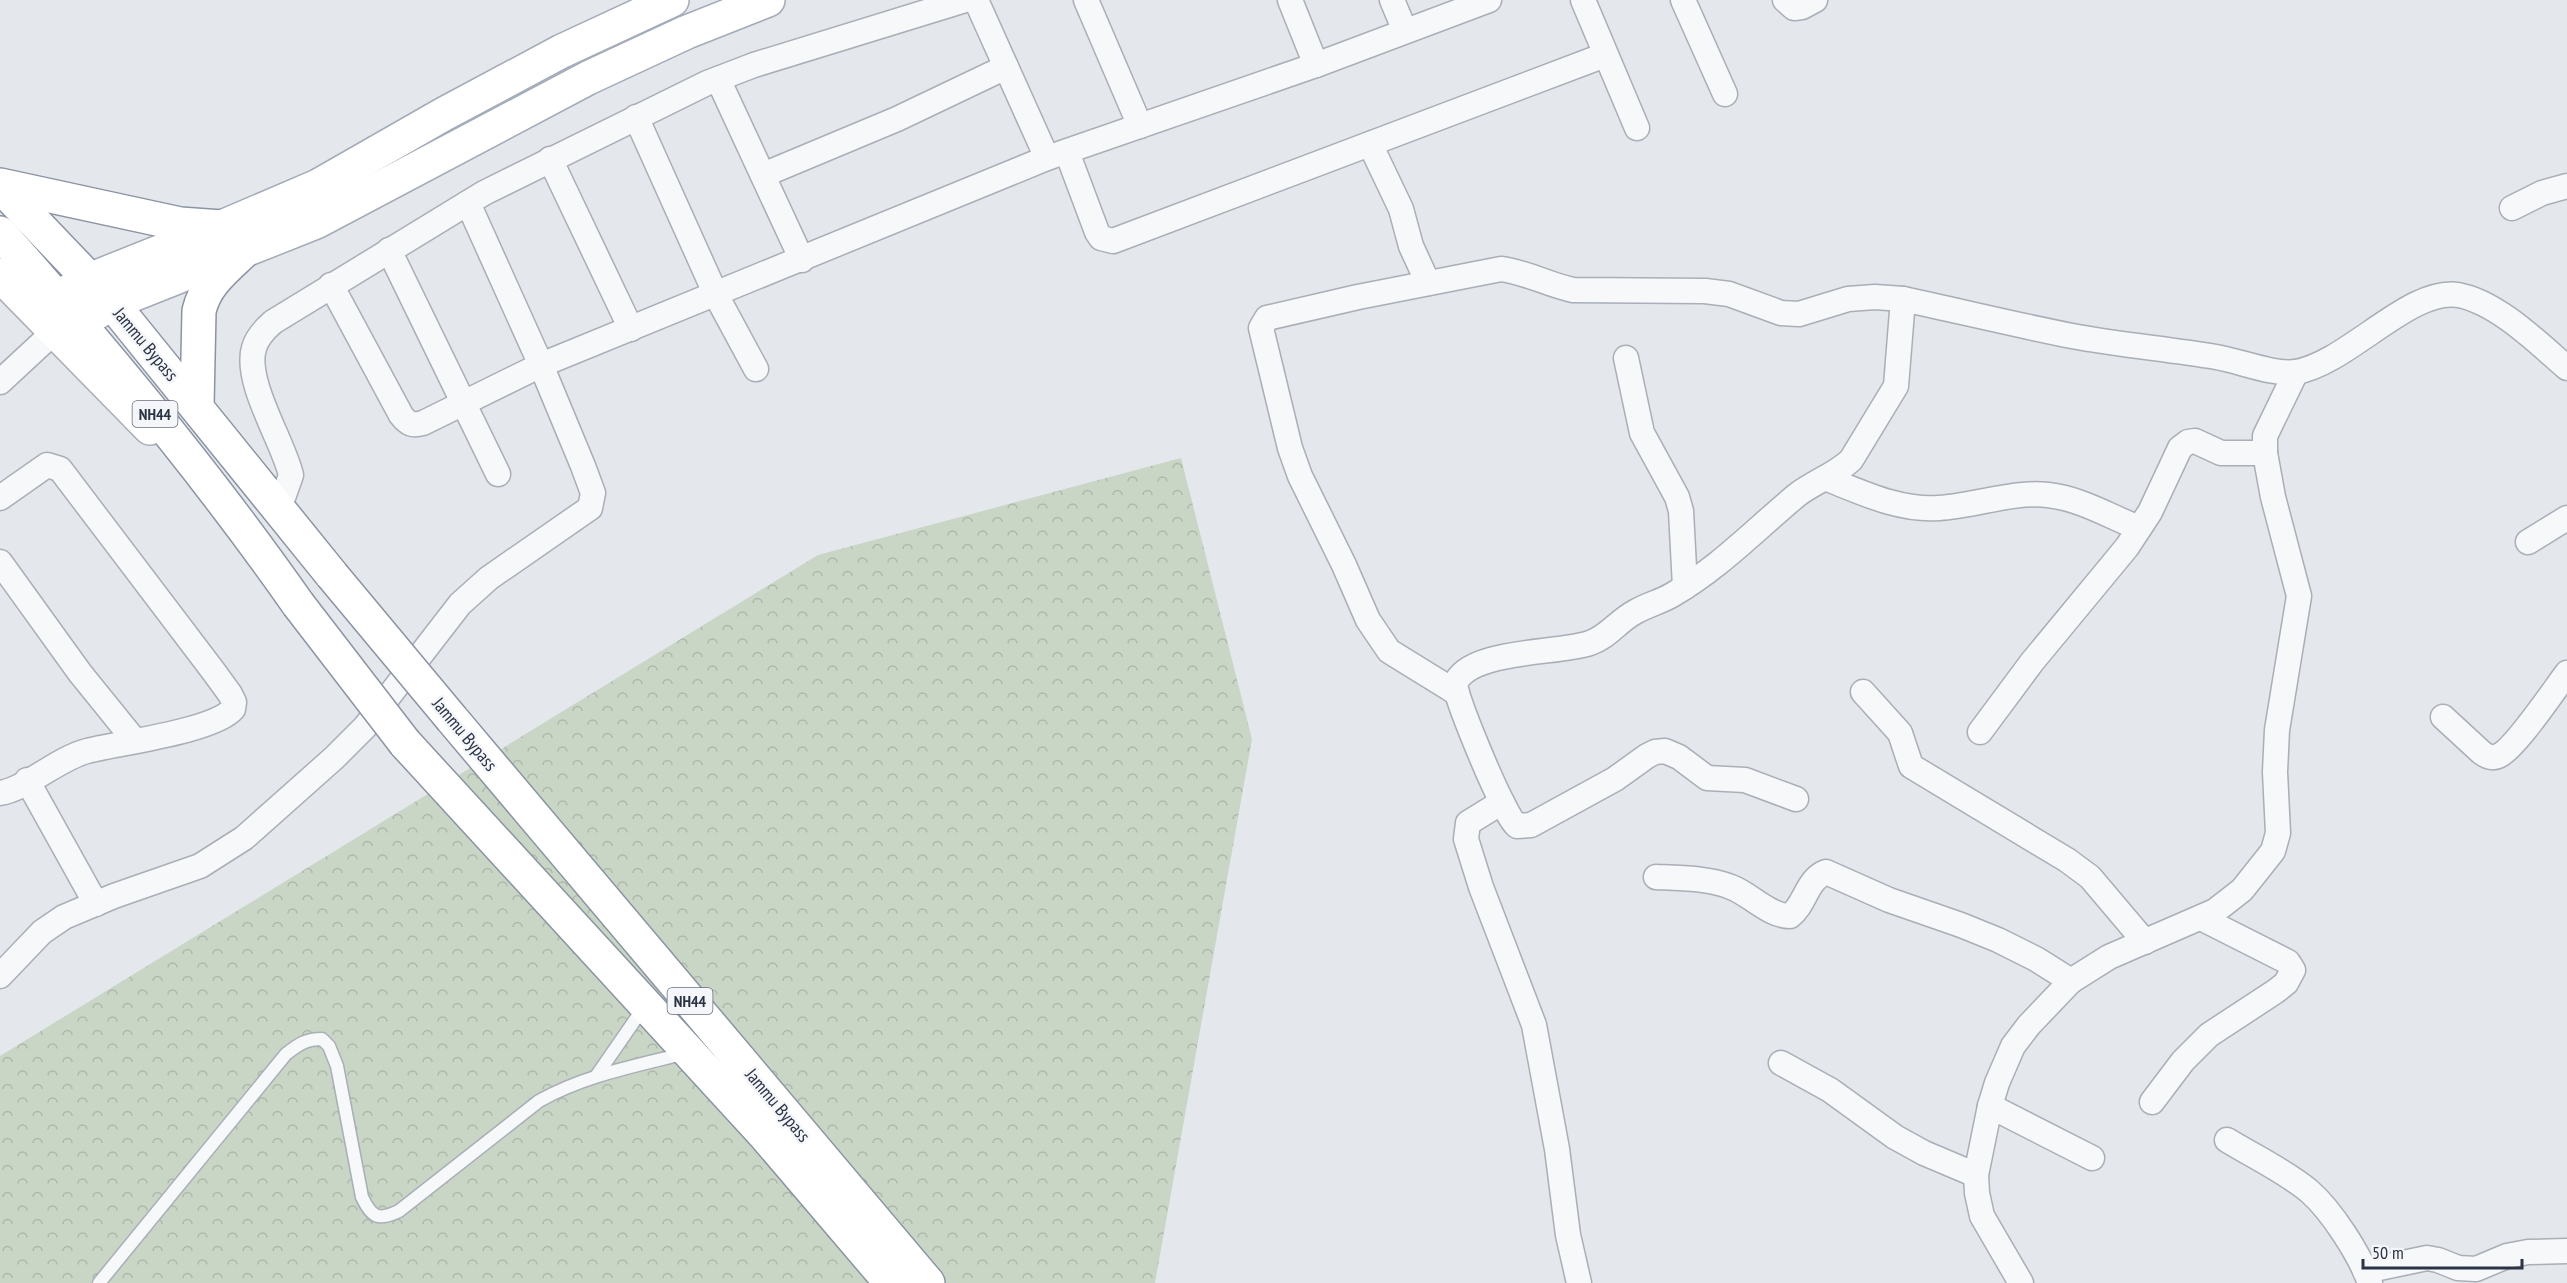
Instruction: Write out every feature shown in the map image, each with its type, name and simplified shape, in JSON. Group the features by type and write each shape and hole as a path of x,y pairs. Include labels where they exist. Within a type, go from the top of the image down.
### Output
{"main road":[{"path":"58,297 89,280 318,186 444,114 562,51 672,0"},
{"path":"0,275 67,328 112,303 242,253 356,202 588,78 687,32 768,0"},
{"path":"0,185 180,224 222,227"},
{"name":"Jammu Bypass","path":"0,185 112,303 332,575 928,1283"},
{"name":"Jammu Bypass","path":"0,233 58,297 67,328 198,467 298,604 405,743 764,1134 891,1283"},
{"path":"196,405 199,310 202,296 212,282 242,253"}],"street":[{"path":"279,509 291,475 260,393 253,365 254,348 262,332 273,322 468,203 550,159 636,117 718,79 877,26 965,0"},
{"path":"976,0 1006,67 1057,155 1097,232 1101,238 1113,241 1605,55"},
{"path":"1086,0 1140,126"},
{"path":"1290,0 1316,64"},
{"path":"1392,0 1404,32"},
{"path":"332,285 407,423 414,426 541,365 1057,155 1316,64 1489,0"},
{"path":"1583,0 1638,128"},
{"path":"1683,0 1725,94"},
{"path":"1785,0 1794,8 1802,7 1815,0"},
{"path":"763,175 897,119 1006,67"},
{"path":"718,79 802,260"},
{"path":"636,117 716,295 756,369"},
{"path":"1370,144 1401,209 1411,246 1426,278"},
{"path":"550,159 631,329"},
{"path":"2512,208 2542,193 2567,186"},
{"path":"0,975 42,932 64,917 200,866 244,838 334,758 365,727 460,604 497,572 590,508 593,493 583,466 541,365 468,203"},
{"path":"389,250 498,474"},
{"path":"1456,693 1389,651 1368,620 1300,476 1290,448 1261,328 1267,318 1426,278 1502,269 1512,270 1554,286 1573,290 1706,291 1729,294 1781,313 1798,314 1848,299 1875,297 1903,299 2074,336 2218,357 2280,371 2296,372 2317,365 2350,347 2418,303 2442,294 2459,295 2482,304 2514,323 2567,368"},
{"path":"1796,799 1745,780 1707,778 1679,757 1665,752 1647,756 1615,779 1531,825 1517,826 1512,822 1502,802 1456,693 1455,685 1457,678 1479,664 1497,658 1592,643 1606,635 1633,613 1685,587 1712,568 1798,495 1841,469 1851,460 1896,386 1903,299"},
{"path":"0,382 67,328"},
{"path":"1626,358 1642,433 1677,497 1681,511 1685,587"},
{"path":"2021,1283 1982,1216 1976,1175 1990,1106 2013,1046 2029,1025 2071,981 2109,957 2215,911 2242,890 2273,851 2278,833 2275,772 2277,730 2299,596 2273,497 2265,453 2265,436 2296,372"},
{"path":"1980,732 2032,662 2127,547 2150,512 2184,444 2195,441 2228,453 2265,453"},
{"path":"0,498 47,465 60,469 214,672 234,702 233,709 220,719 163,736 86,752 0,794"},
{"path":"1825,478 1899,505 1938,508 2028,495 2049,495 2069,500 2139,528"},
{"path":"2528,542 2567,518"},
{"path":"0,562 80,673 135,741"},
{"path":"2443,717 2481,752 2488,757 2495,758 2504,753 2516,740 2567,673"},
{"path":"1863,692 1900,733 1911,766 2067,860 2090,877 2145,942"},
{"path":"27,780 96,904"},
{"path":"1502,802 1468,823 1466,839 1481,887 1534,1025 1557,1149 1568,1235 1579,1283"},
{"path":"1656,877 1706,881 1730,886 1779,914 1790,916 1796,912 1809,888 1820,874 1826,872 1889,900 1998,940 2036,959 2071,981"},
{"path":"2152,1102 2183,1061 2209,1035 2276,991 2286,983 2293,970 2288,962 2201,918"},
{"path":"1781,1063 1830,1090 1895,1137 1924,1153 1976,1175"},
{"path":"1990,1106 2092,1158"},
{"path":"2227,1140 2309,1191 2334,1222 2368,1277 2427,1258 2458,1268 2476,1269 2507,1256 2528,1252 2567,1251"}],"lane":[{"path":"597,1076 645,1005"},
{"path":"99,1283 286,1054 301,1042 322,1039 329,1046 337,1066 362,1197 368,1209 375,1216 386,1217 399,1211 539,1101 574,1083 690,1053"}],"green space":[{"path":"1181,458 1252,739 1155,1283 0,1283 0,1056 818,555"}]}
